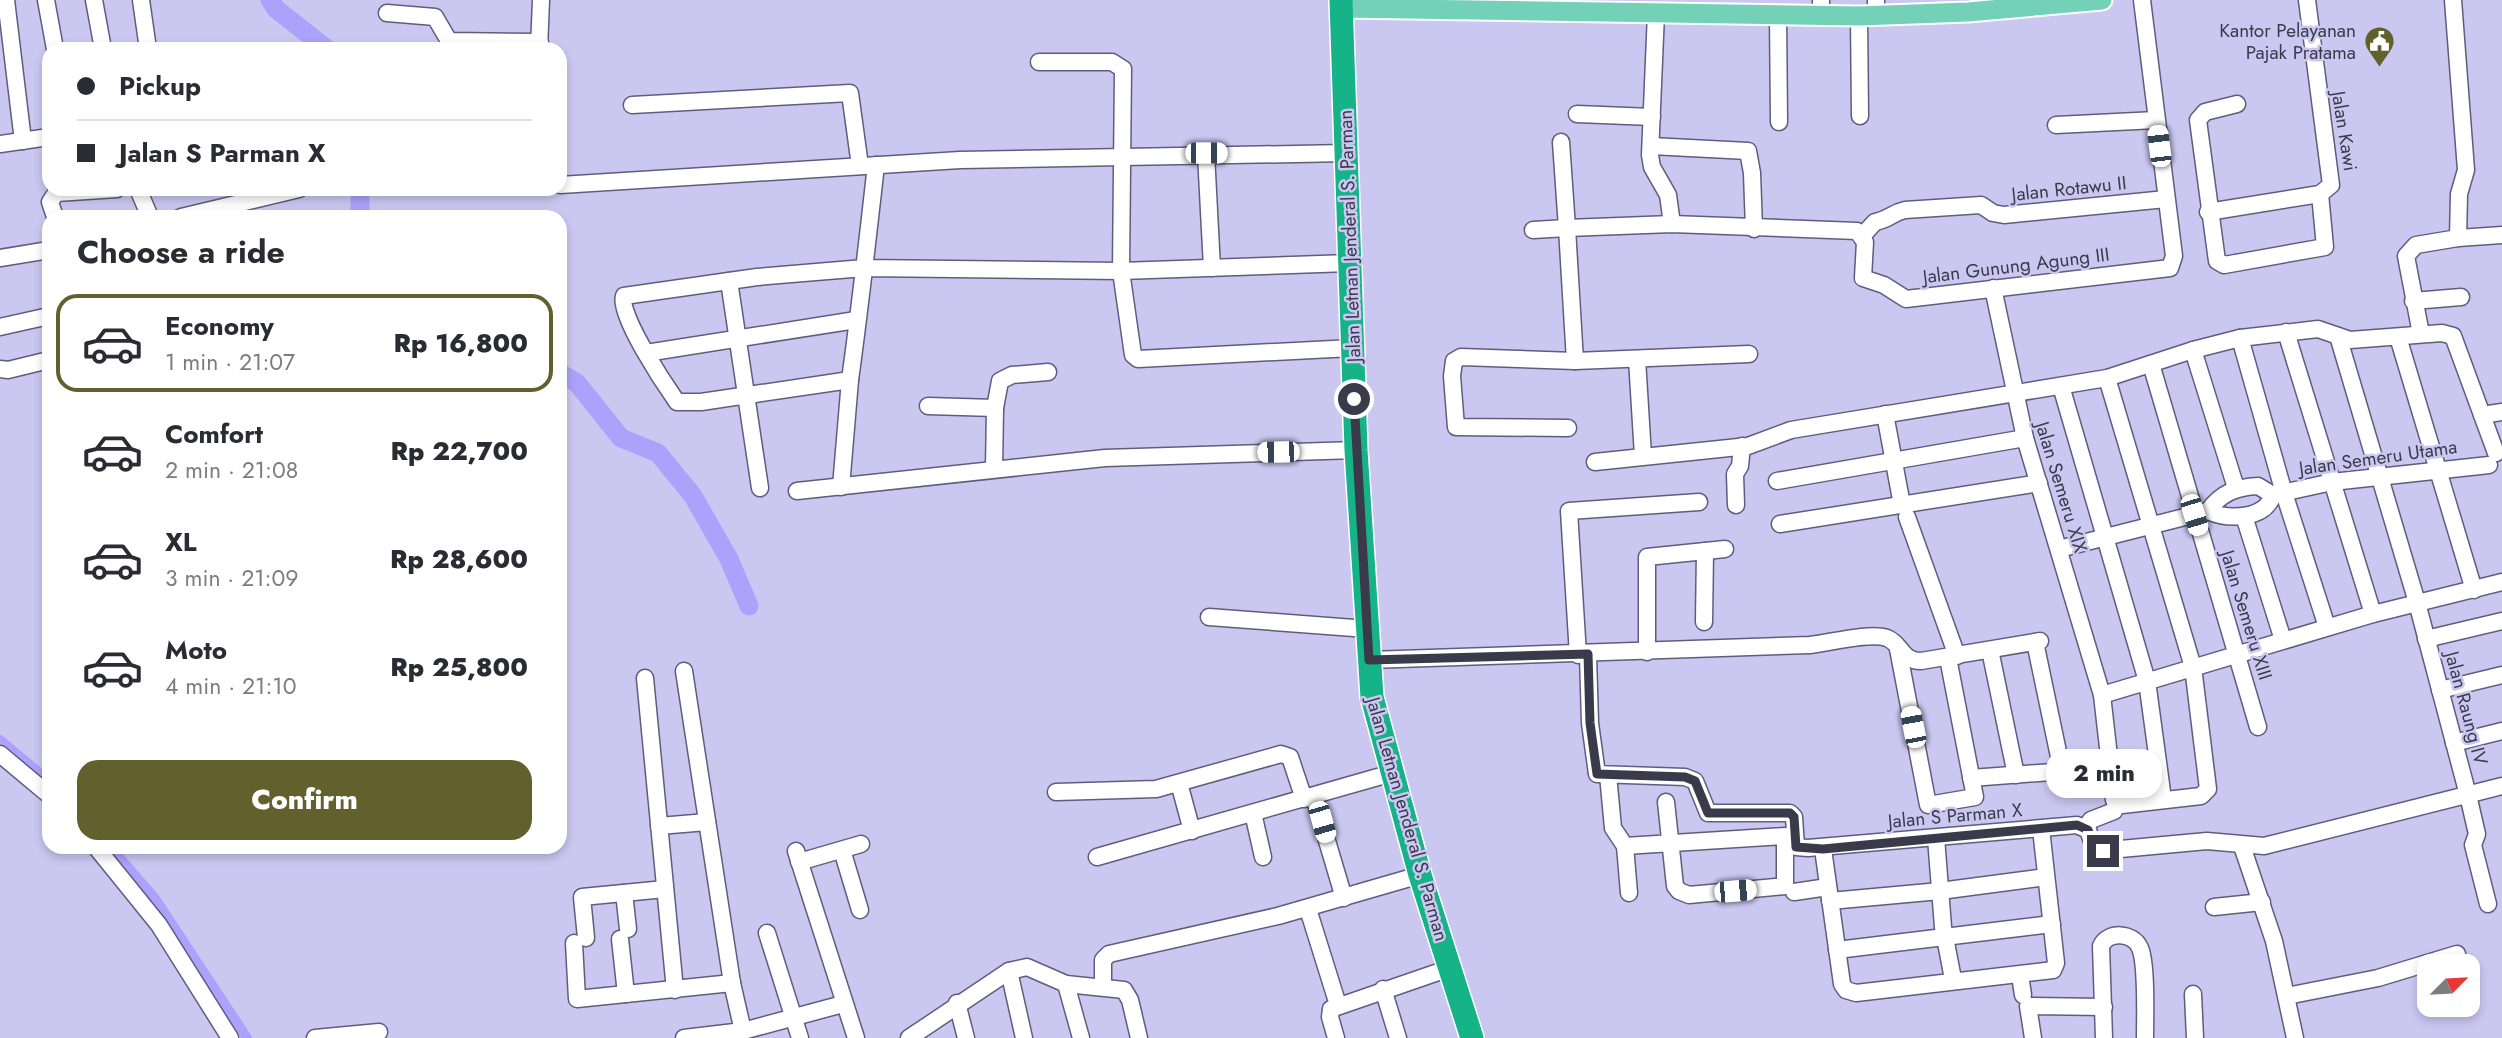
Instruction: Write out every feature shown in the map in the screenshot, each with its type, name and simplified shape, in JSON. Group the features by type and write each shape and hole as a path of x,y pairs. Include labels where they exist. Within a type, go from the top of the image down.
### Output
{"highway":[{"name":"Jalan Letnan Jenderal S. Parman","path":"1341,4 1356,450 1374,708 1420,876 1472,1038"}],"main road":[{"path":"1341,4 1452,5 1656,13 1729,7 1778,15 1821,8 1870,10 2102,0"}],"street":[{"path":"6,0 23,141"},
{"path":"46,0 54,42"},
{"path":"94,0 102,42"},
{"path":"141,0 147,42"},
{"path":"540,42 541,0"},
{"path":"2141,0 2166,199"},
{"name":"Jalan Kawi","path":"2208,212 2219,263 2325,247 2326,189 2307,0"},
{"path":"2453,0 2466,161 2458,202 2458,238"},
{"path":"1860,116 1870,10"},
{"path":"387,13 435,17 449,41 467,42"},
{"path":"1656,13 1652,167 1668,195 1672,224"},
{"path":"1778,15 1779,122"},
{"path":"1039,62 1112,62 1120,65 1124,80 1120,155 1121,271 1130,350 1138,359 1352,348"},
{"path":"632,105 850,93 868,165 864,268 856,320 841,487"},
{"path":"2237,104 2205,112 2198,120 2208,212 2326,189"},
{"path":"1577,114 1652,117"},
{"path":"2056,125 2156,120"},
{"path":"0,144 42,138"},
{"path":"1561,142 1575,361"},
{"path":"1651,146 1748,151 1752,173 1754,229"},
{"path":"1206,153 1212,268"},
{"path":"567,185 868,165 1120,155 1346,153"},
{"path":"210,210 270,196"},
{"name":"Jalan Rotawu II","path":"1863,235 1875,222 1886,221 1895,213 1905,210 1981,205 1993,213 2004,215 2166,199"},
{"name":"Jalan Gunung Agung III","path":"1863,235 1863,278 1884,285 1900,298 2165,269 2172,265 2174,256 2166,199"},
{"path":"1533,230 1672,224 1754,229 1851,230 1863,235"},
{"path":"2421,334 2406,256 2409,248 2458,238 2502,235"},
{"path":"0,258 42,251"},
{"path":"850,380 681,403 646,353 624,308 624,296 729,281 864,268 1121,271 1349,264"},
{"path":"729,281 760,488"},
{"name":"Jalan Semeru XIX","path":"1993,288 2025,438 2102,695 2116,803"},
{"path":"2413,301 2461,297"},
{"path":"0,327 42,318"},
{"path":"646,353 856,320"},
{"path":"1595,461 1745,446 1781,432 2106,378 2240,338 2318,328 2358,340 2421,334 2453,336 2497,461"},
{"path":"2286,332 2373,614"},
{"name":"Jalan Raung IV","path":"2338,336 2417,605 2468,795 2477,834 2473,845 2488,904"},
{"path":"2398,337 2474,590"},
{"path":"2240,338 2278,494 2327,627"},
{"path":"2193,350 2236,488"},
{"path":"1568,428 1456,427 1452,376 1454,361 1461,357 1575,361 1749,354"},
{"path":"1637,359 1643,456"},
{"path":"0,369 8,370 42,362"},
{"name":"Jalan Semeru XIII","path":"2151,364 2201,513 2258,727"},
{"path":"995,469 995,408 1002,379 1048,372"},
{"path":"2106,378 2193,667 2208,791 2201,796 2116,803 2114,811 2091,820 2086,827 2099,851 2174,842 2207,841 2264,846 2502,786"},
{"path":"2061,386 2147,681 2163,799"},
{"path":"928,405 995,408"},
{"path":"2482,415 2502,412"},
{"path":"1885,414 1905,511 1952,657 1975,797 1928,805 1898,649"},
{"path":"1777,481 2025,438"},
{"path":"1736,505 1735,474 1745,446"},
{"path":"797,491 995,469 1200,453 1356,450"},
{"name":"Jalan Semeru Utama","path":"2278,494 2332,482 2497,461"},
{"path":"1780,524 1905,511 2039,483"},
{"path":"2201,513 2236,488 2258,486 2278,494"},
{"path":"2059,550 2201,513 2227,517 2244,516 2266,507 2278,494"},
{"path":"1629,893 1625,846 1613,828 1608,775 1597,774 1595,767 1569,511 1699,502"},
{"path":"2244,516 2283,640"},
{"path":"1647,652 1645,560 1651,555 1725,549"},
{"path":"1704,622 1705,551"},
{"path":"2102,695 2373,614 2502,582"},
{"path":"1209,617 1367,629"},
{"path":"2426,639 2502,621"},
{"path":"1369,660 1583,655 1810,645 1876,636 1888,638 1912,661 2038,642 2062,771"},
{"path":"1990,650 2016,775"},
{"path":"684,671 732,983 746,1033"},
{"path":"2440,690 2502,675"},
{"path":"645,678 674,990"},
{"path":"2454,743 2502,731"},
{"path":"0,754 42,789"},
{"path":"1056,792 1134,792 1179,783 1281,754 1290,757 1309,798 1344,898"},
{"path":"1971,778 2079,770"},
{"path":"1097,857 1392,773"},
{"name":"Jalan S Parman X","path":"1608,775 1685,777 1695,781 1708,813 1790,813 1794,817 1796,847 1823,849 2077,825 2086,827"},
{"path":"1179,783 1192,831"},
{"path":"1625,846 1671,842 1785,836 1787,883 1782,887 1689,895 1679,891 1675,886 1671,842 1667,802"},
{"path":"1253,813 1263,857"},
{"path":"659,826 707,822"},
{"path":"1823,849 1842,984 1846,990 1856,993 1953,979 2020,975 2055,967 2041,829"},
{"path":"1936,838 1945,936 1953,979"},
{"path":"856,1038 797,857 861,845"},
{"path":"2242,846 2262,902 2287,996 2295,1038"},
{"path":"842,850 860,910"},
{"path":"102,854 159,925 230,1038"},
{"path":"1102,987 1103,960 1109,954 1308,909 1420,876"},
{"path":"1794,892 1829,894 1940,891 2046,877"},
{"path":"665,890 582,897 577,999 732,983"},
{"path":"624,893 626,995"},
{"path":"2214,907 2262,902"},
{"path":"1308,909 1334,1009 1336,1038"},
{"path":"1837,950 2052,924"},
{"path":"767,933 800,1038"},
{"path":"2104,1038 2101,944 2107,939 2131,936 2142,954 2145,1038"},
{"path":"2287,996 2378,978 2417,966"},
{"path":"909,1038 957,1003 1009,971 1027,967 1066,984 1119,989 1127,993 1139,1038"},
{"path":"1334,1009 1383,989 1450,968"},
{"path":"1009,971 1024,1038"},
{"path":"2020,975 2023,995"},
{"path":"1066,984 1081,1038"},
{"path":"1383,989 1398,1038"},
{"path":"2193,994 2195,1038"},
{"path":"691,1038 746,1033 843,1003"},
{"path":"957,1003 966,1038"},
{"path":"2034,1038 2028,1006 2104,1007"},
{"path":"315,1038 379,1032"}],"waterway":[{"path":"270,0 276,9 318,42"},
{"path":"360,196 360,210"},
{"path":"567,377 577,383 621,438 658,453 693,496 729,559 749,606"},
{"path":"0,740 42,775"},
{"path":"116,854 154,897 247,1038"}],"place":[{"name":"Kantor Pelayanan Pajak Pratama","path":"2379,68"}],"route":[{"path":"1354,399 1369,660 1588,654 1590,723 1597,774 1685,777 1695,781 1702,805 1708,813 1788,812 1794,817 1796,847 1823,849 2082,825 2088,830 2095,849 2103,851"}]}
